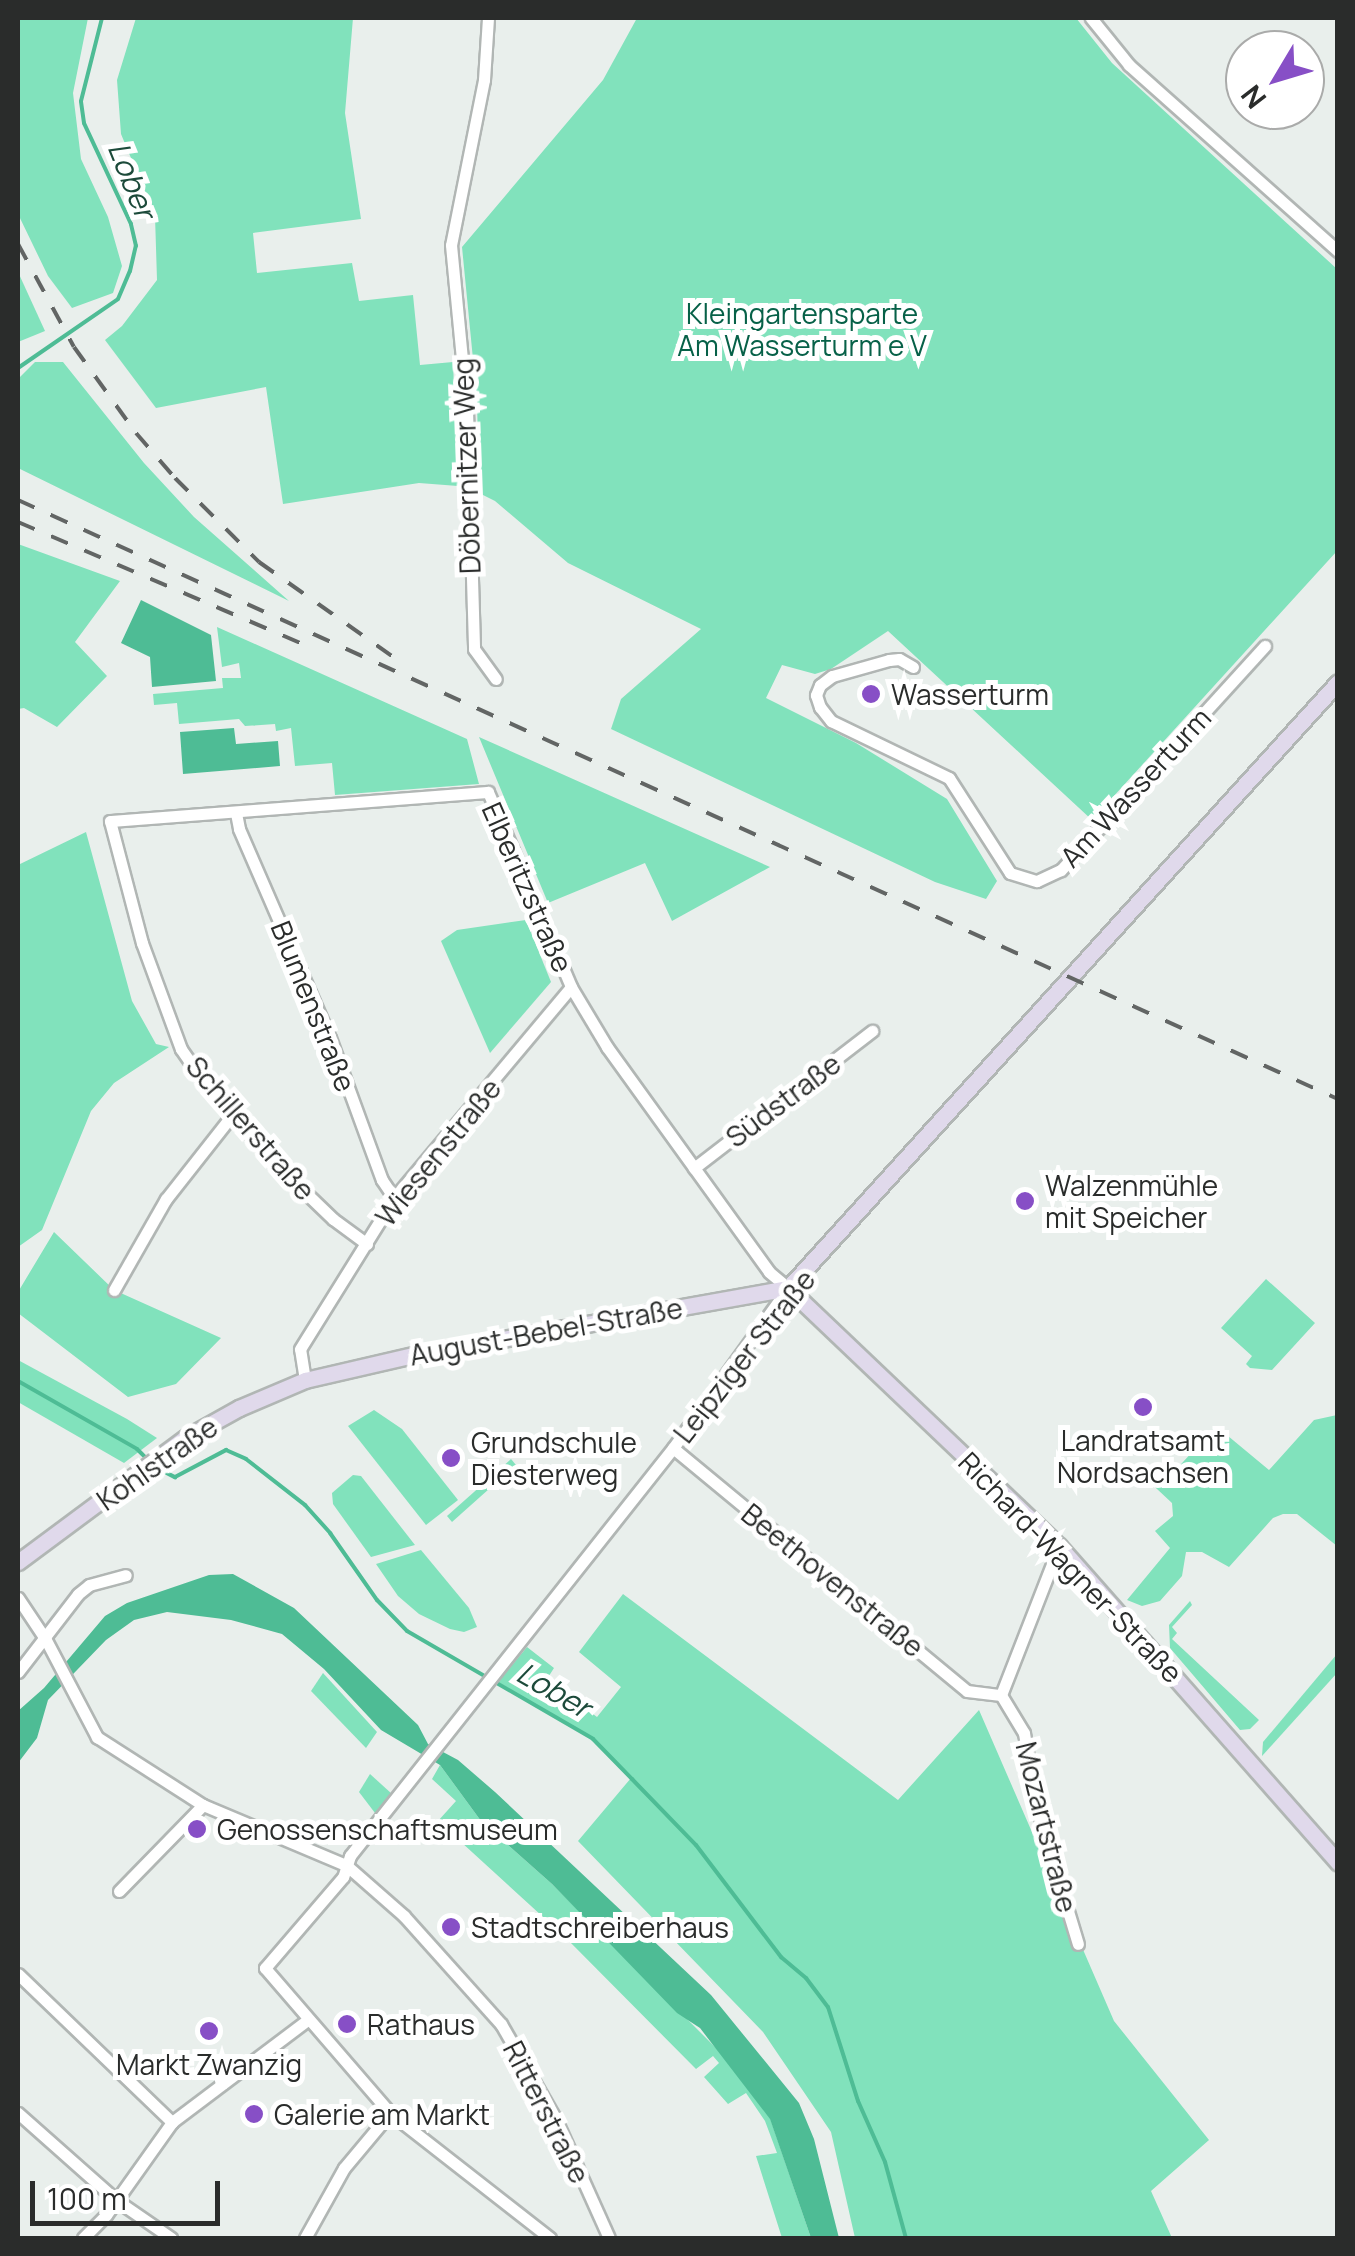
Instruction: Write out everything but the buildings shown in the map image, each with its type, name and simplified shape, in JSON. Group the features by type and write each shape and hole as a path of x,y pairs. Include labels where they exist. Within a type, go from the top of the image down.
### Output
{"street":[{"name":"Döbernitzer Weg","path":"488,18 484,80 451,245 466,410 474,649 496,679"},
{"path":"1091,18 1129,64 1338,251"},
{"name":"Am Wasserturm","path":"912,667 900,659 889,660 832,676 820,685 820,707 841,726 874,738 949,778 1010,873 1037,882 1061,870 1265,646"},
{"name":"Leipziger Straße","path":"306,2020 265,1968 343,1878 346,1865 673,1448 788,1288 1338,682"},
{"name":"Elberitzstraße","path":"110,821 488,792 571,986 608,1047 694,1168 769,1272 788,1288"},
{"name":"Blumenstraße","path":"236,813 239,830 330,1038 382,1180 394,1198"},
{"name":"Schillerstraße","path":"110,821 161,1004 181,1049 232,1115 333,1220 366,1244"},
{"name":"Wiesenstraße","path":"305,1380 300,1349 394,1198 571,986"},
{"name":"Südstraße","path":"694,1168 872,1032"},
{"path":"114,1290 166,1199 232,1115"},
{"name":"August-Bebel-Straße","path":"305,1380 418,1354 788,1288"},
{"name":"Richard-Wagner-Straße","path":"788,1288 1059,1546 1338,1862"},
{"name":"Kohlstraße","path":"18,1562 186,1438 239,1408 305,1380"},
{"name":"Beethovenstraße","path":"673,1448 968,1690 1001,1695"},
{"path":"1001,1695 1059,1546"},
{"path":"18,1672 78,1594 89,1586 126,1575"},
{"name":"Ritterstraße","path":"18,1598 46,1640 96,1737 203,1804 346,1865 404,1916 501,2024 556,2120 609,2238"},
{"name":"Mozartstraße","path":"1001,1695 1024,1734 1036,1805 1078,1944"},
{"path":"119,1891 203,1804"},
{"path":"18,1974 172,2122"},
{"path":"83,2238 116,2200 172,2122 306,2020 390,2113 550,2238"},
{"path":"18,2113 116,2200 171,2238"},
{"path":"305,2238 344,2168 390,2113"}],"green space":[{"path":"18,18 88,18 73,93 81,159 108,217 122,266 113,293 72,308 48,276 18,214"},
{"path":"136,18 353,18 345,113 361,219 253,233 257,273 352,263 359,301 413,295 420,365 453,362 458,486 419,483 283,504 266,387 156,408 105,340 122,326 157,280 155,216 121,134 117,80"},
{"name":"Kleingartensparte Am Wasserturm e V","path":"637,18 1076,18 1112,63 1337,269 1337,551 1092,820 888,631 831,669 815,674 782,665 766,698 856,743 947,799 997,881 986,899 935,882 611,729 621,699 701,629 568,563 495,501 479,493 477,400 462,247 603,80"},
{"path":"18,272 45,331 18,342"},
{"path":"35,362 63,362 144,463 194,517 289,601 18,468 18,379"},
{"path":"18,544 120,581 75,642 107,676 57,727 24,708 18,709"},
{"path":"217,627 467,739 479,784 335,795 332,763 295,766 291,728 276,731 275,724 245,726 239,719 179,724 177,703 154,705 153,694 223,688 222,678 241,678 239,663 222,667"},
{"path":"479,737 770,867 672,921 645,863 548,903"},
{"path":"86,832 132,1001 156,1044 169,1047 114,1083 91,1111 42,1230 18,1247 18,865"},
{"path":"526,920 551,982 490,1053 441,941 457,930"},
{"path":"54,1232 114,1290 221,1338 176,1384 128,1397 18,1313 18,1292"},
{"path":"1266,1279 1315,1323 1272,1370 1250,1368 1246,1364 1252,1356 1221,1328"},
{"path":"18,1360 157,1438 124,1463 18,1402"},
{"path":"374,1410 402,1429 458,1500 426,1525 348,1426"},
{"path":"1337,1415 1337,1546 1297,1514 1283,1514 1273,1518 1229,1567 1202,1552 1186,1552 1182,1576 1160,1601 1142,1606 1127,1600 1170,1548 1155,1531 1173,1516 1172,1503 1142,1475 1172,1474 1216,1426 1269,1470 1314,1420"},
{"path":"511,1459 516,1465 452,1522 447,1516"},
{"path":"353,1475 361,1476 415,1545 371,1557 333,1504 332,1493"},
{"path":"421,1550 469,1608 477,1627 464,1632 450,1629 419,1614 398,1596 376,1564"},
{"path":"623,1594 898,1800 979,1710 1114,2021 1209,2140 1151,2191 1172,2238 855,2238 831,2132 763,2032 578,1841 631,1778 593,1739 498,1682 527,1647 554,1668 547,1679 597,1717 621,1687 579,1652"},
{"path":"1190,1601 1192,1605 1172,1627 1177,1633 1172,1639 1259,1720 1250,1729 1240,1730 1170,1648 1169,1625"},
{"path":"1337,1654 1337,1673 1262,1756 1263,1742"},
{"path":"323,1673 377,1732 366,1748 311,1691"},
{"path":"440,1765 481,1821 552,1884 718,2050 770,2118 811,2238 782,2238 756,2156 777,2153 765,2121 746,2093 728,2104 704,2077 719,2063 713,2056 696,2069 565,1937 438,1821 456,1801 432,1779"},
{"path":"370,1774 392,1794 375,1813 359,1792"}],"shaded area":[{"path":"141,600 211,635 216,681 152,687 150,657 121,643"},
{"path":"234,728 236,744 278,741 280,766 183,774 180,732"},
{"path":"233,1574 294,1608 418,1725 428,1744 458,1760 495,1792 711,1995 799,2103 814,2139 839,2238 811,2238 770,2119 700,2028 677,2013 552,1884 481,1821 440,1765 381,1730 324,1669 282,1634 231,1620 167,1612 134,1620 106,1640 48,1700 37,1738 18,1763 18,1711 44,1688 105,1616 127,1603 209,1575"}],"waterway":[{"name":"Lober","path":"18,368 118,299 130,271 136,246 131,224 84,123 81,101 102,18"},
{"name":"Lober","path":"18,1381 137,1449 147,1459"},
{"name":"Lober","path":"153,1466 175,1477 226,1450 246,1459 305,1505 330,1533 377,1600 407,1631 593,1739 696,1845 781,1957 806,1978 828,2007 858,2101 885,2162 906,2238"}],"railway":[{"path":"18,244 74,347 136,433 175,478 259,562 392,656"},
{"path":"18,500 1338,1099"},
{"path":"18,522 302,644"}],"place":[{"name":"Wasserturm","path":"871,694"},
{"name":"Walzenmühle mit Speicher","path":"1025,1201"},
{"name":"Landratsamt Nordsachsen","path":"1143,1407"},
{"name":"Grundschule Diesterweg","path":"451,1458"},
{"name":"Genossenschaftsmuseum","path":"197,1829"},
{"name":"Stadtschreiberhaus","path":"451,1927"},
{"name":"Rathaus","path":"347,2024"},
{"name":"Markt Zwanzig","path":"209,2031"},
{"name":"Galerie am Markt","path":"254,2114"}]}
